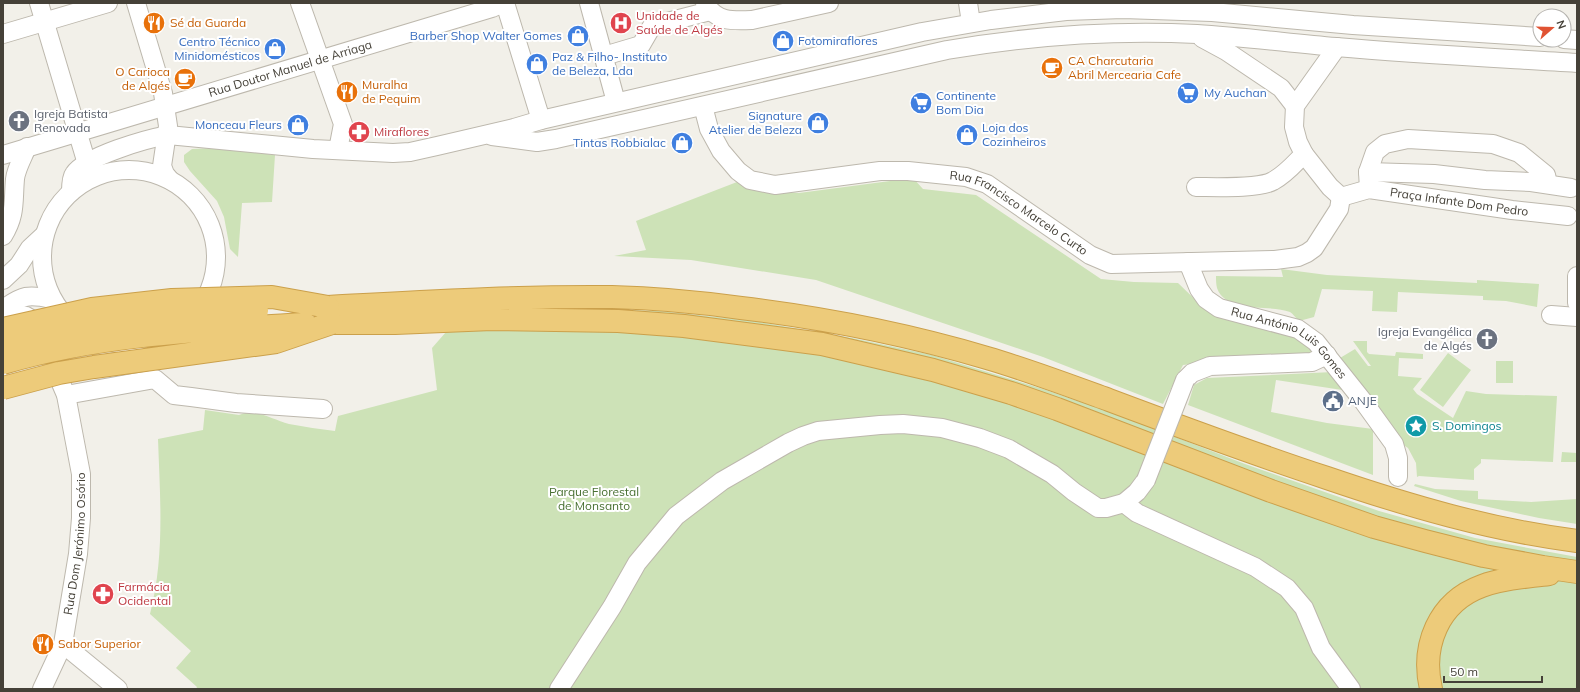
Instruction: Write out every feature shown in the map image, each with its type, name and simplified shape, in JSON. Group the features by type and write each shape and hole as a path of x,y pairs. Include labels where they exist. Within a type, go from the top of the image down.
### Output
{"highway":[{"path":"3,329 92,309 172,300 272,297 330,314 395,323 492,319 618,321 692,327 822,344 933,370 1011,393 1272,491 1374,527 1477,554 1572,571"},
{"path":"3,363 80,345 156,334 446,300 612,297 723,306 800,315 906,336 1014,366 1291,466 1413,507 1508,530 1577,541"},
{"path":"3,347 78,330 147,319 330,314"},
{"path":"3,388 94,367 276,342 330,314"},
{"path":"1431,689 1428,676 1428,662 1433,632 1448,608 1458,599 1481,586 1494,582 1572,571"}],"street":[{"path":"39,3 87,164"},
{"path":"3,34 108,3"},
{"path":"136,3 163,93 168,122 168,134 162,163 163,171 170,180"},
{"path":"300,3 343,124 338,150"},
{"path":"504,3 541,120"},
{"name":"Rua Doutor Manuel de Arriaga","path":"3,155 492,8 504,3"},
{"path":"589,3 616,102"},
{"path":"604,56 641,45 652,26 707,7 716,17 726,20 752,20 829,3"},
{"path":"968,3 971,23"},
{"path":"71,192 73,175 80,168 114,151 168,134 338,150 393,153 410,152 487,135 541,120 866,44 971,23 1085,7 1212,12 1353,25 1532,37"},
{"path":"487,135 519,141 537,142 953,49 994,42 1053,36 1120,33 1196,34 1337,47 1577,63"},
{"path":"1196,34 1226,51 1281,88 1295,106"},
{"path":"866,44 872,67"},
{"path":"1337,47 1295,106 1294,126 1298,142 1304,154 1330,187 1341,197 1368,180 1374,152 1385,144 1408,139 1494,144 1519,153 1546,175 1548,184"},
{"name":"Rua Francisco Marcelo Curto","path":"703,106 709,129 720,151 738,171 750,180 775,185 880,171 908,171 966,176 987,184 1090,255 1111,264 1275,260 1298,257 1308,253 1319,242 1340,209 1341,197"},
{"path":"162,163 167,153 174,147 184,142 201,137"},
{"path":"3,236 14,210 15,178 27,148"},
{"path":"1196,187 1262,185 1273,182 1286,172 1304,154"},
{"path":"3,164 15,178"},
{"path":"122,170 147,172 170,180 193,198 209,223 214,240 216,252 215,270 211,287 203,303 184,325 169,335 152,342 141,344 123,344 105,341 80,330 56,305 46,284 42,268 44,235 54,212 71,192 84,182 98,175 122,170"},
{"name":"Praça Infante Dom Pedro","path":"1368,180 1434,174 1574,186"},
{"name":"Praça Infante Dom Pedro","path":"1368,180 1512,210 1572,218"},
{"path":"1572,218 1563,207 1563,200 1567,192 1574,186"},
{"path":"3,280 19,264 30,248 44,235"},
{"name":"Rua António Luis Gomes","path":"1188,262 1199,289 1206,299 1219,308 1298,329 1316,342 1363,401 1394,444 1398,458 1398,477"},
{"path":"1577,276 1577,303"},
{"path":"3,309 17,300 27,296 56,305"},
{"path":"56,305 58,372 66,395"},
{"path":"3,314 21,315 33,319 43,326 56,344"},
{"path":"1551,315 1577,317"},
{"path":"66,395 72,370 80,356 94,344 105,341"},
{"path":"559,689 612,607 637,564 676,516 722,481 788,444 818,431 903,424 942,428 980,438 1009,449 1052,474 1074,492 1098,508 1106,508 1124,503 1137,492 1146,480 1185,380 1192,373 1210,366 1312,362 1327,355"},
{"path":"66,395 155,379 174,394 191,398 236,404 323,409"},
{"name":"Rua Dom Jerónimo Osório","path":"42,689 63,644 78,554 81,518 81,474 66,395"},
{"path":"1124,503 1137,513 1255,567 1287,588 1304,608 1321,648 1351,689"},
{"path":"63,644 118,689"}],"green space":[{"path":"214,148 275,155 272,202 242,203 238,257 230,249 224,217 217,201 190,171 184,162 184,155 192,149"},
{"path":"913,178 923,189 976,195 1101,279 1134,282 1178,283 1207,311 1297,338 1314,351 1307,354 1225,360 1183,365 1163,404 1043,357 816,280 691,260 614,256 646,250 636,221 737,182 765,190 799,193"},
{"path":"1281,269 1327,275 1477,283 1477,280 1539,284 1537,307 1506,301 1483,300 1483,296 1398,292 1397,312 1372,311 1373,291 1322,289 1314,317 1299,321 1290,312 1249,307 1229,302 1222,296 1217,288 1216,276 1283,277"},
{"name":"Parque Florestal de Monsanto","path":"554,308 660,311 754,321 852,338 932,355 1043,389 1121,416 1245,464 1379,511 1475,538 1577,557 1577,689 196,689 197,687 176,668 191,651 150,614 155,592 160,548 158,439 203,430 205,410 239,415 252,413 264,415 289,424 335,431 338,416 437,390 432,348 460,316 498,309"},
{"path":"1353,341 1367,341 1367,352 1369,354 1395,356 1396,352 1423,354 1423,359 1399,358 1398,376 1422,378 1413,389 1417,394 1453,418 1466,391 1486,394 1557,396 1553,462 1481,459 1481,463 1474,469 1474,480 1417,477 1416,463 1408,448 1396,440 1340,358 1355,349 1368,366 1371,366"},
{"path":"1448,353 1471,370 1443,407 1420,390"},
{"path":"1496,361 1513,361 1513,383 1496,383"},
{"path":"1333,372 1349,391 1276,380 1271,412 1327,423 1373,429 1373,475 1188,405 1194,385 1207,378"},
{"path":"1562,452 1577,453 1577,462 1561,462"},
{"path":"1415,484 1435,489 1478,491 1478,499 1531,502 1577,499 1577,524 1539,518 1461,501 1414,486"}],"place":[{"name":"Sé da Guarda","path":"154,23"},
{"name":"Unidade de Saúde de Algés","path":"621,23"},
{"name":"Barber Shop Walter Gomes","path":"578,36"},
{"name":"Fotomiraflores","path":"783,41"},
{"name":"Centro Técnico Minidomésticos","path":"275,49"},
{"name":"Paz & Filho- Instituto de Beleza, Lda","path":"537,64"},
{"name":"CA Charcutaria Abril Mercearia Cafe","path":"1052,68"},
{"name":"O Carioca de Algés","path":"185,79"},
{"name":"Muralha de Pequim","path":"347,92"},
{"name":"My Auchan","path":"1188,93"},
{"name":"Continente Bom Dia","path":"921,103"},
{"name":"Igreja Batista Renovada","path":"19,121"},
{"name":"Signature Atelier de Beleza","path":"818,123"},
{"name":"Monceau Fleurs","path":"298,125"},
{"name":"Miraflores","path":"359,132"},
{"name":"Loja dos Cozinheiros","path":"967,135"},
{"name":"Tintas Robbialac","path":"682,143"},
{"name":"Igreja Evangélica de Algés","path":"1487,339"},
{"name":"ANJE","path":"1333,401"},
{"name":"S. Domingos","path":"1416,426"},
{"name":"Farmácia Ocidental","path":"103,594"},
{"name":"Sabor Superior","path":"43,644"}]}
